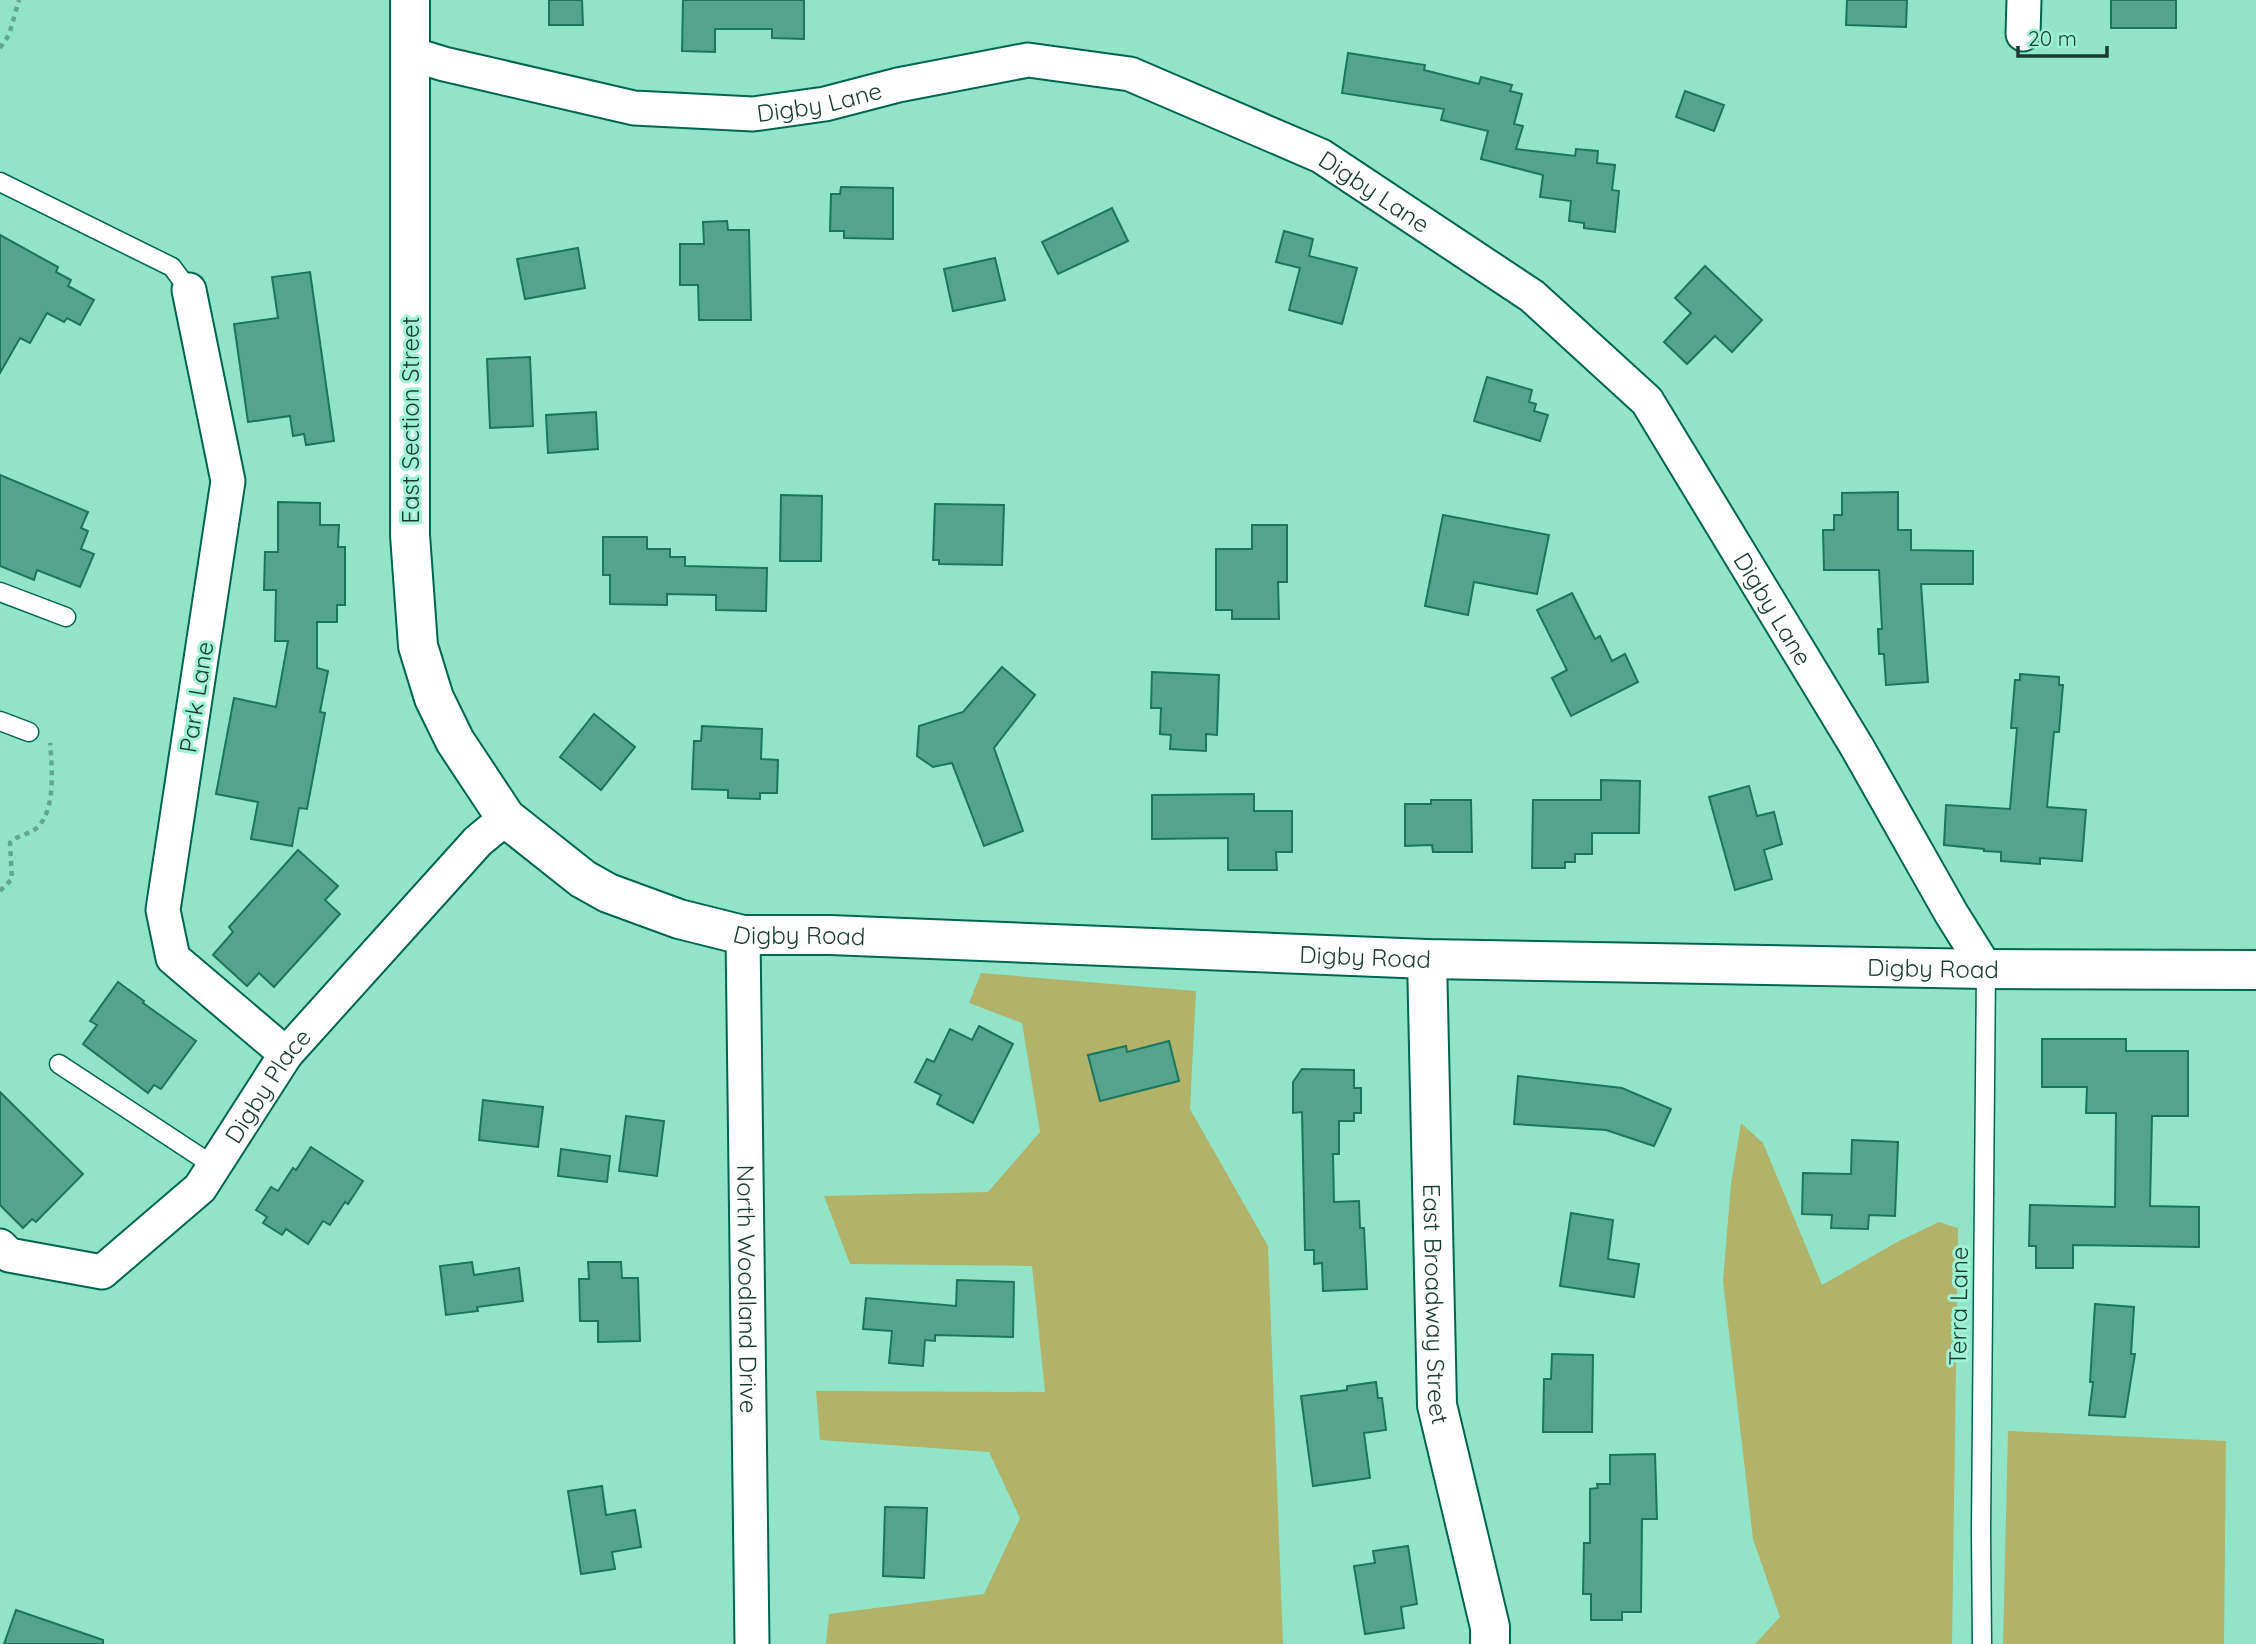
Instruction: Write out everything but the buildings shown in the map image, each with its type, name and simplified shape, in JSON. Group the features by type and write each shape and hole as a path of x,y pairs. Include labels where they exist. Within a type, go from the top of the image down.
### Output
{"street":[{"name":"East Section Street","path":"410,0 410,523 418,646 434,698 455,741 506,818"},
{"path":"2023,34 2024,0"},
{"name":"Digby Lane","path":"411,54 451,66 634,108 752,114 825,104 898,85 1028,60 1130,74 1321,156 1532,296 1647,401 1857,747 1951,913 1986,968"},
{"name":"Park Lane","path":"189,290 228,481 163,910 173,958 286,1054"},
{"name":"Digby Road","path":"506,818 583,879 608,893 679,919 743,935 830,935 1427,959 2256,970"},
{"name":"Digby Place","path":"0,1246 9,1255 102,1272 200,1188 286,1054 478,841 506,818"},
{"name":"North Woodland Drive","path":"743,935 752,1644"},
{"name":"East Broadway Street","path":"1427,959 1437,1405 1490,1627 1490,1644"}],"lane":[{"path":"0,182 172,268 189,290"},
{"path":"0,592 66,617"},
{"path":"0,721 29,732"},
{"name":"Terra Lane","path":"1982,1644 1986,968"},
{"path":"59,1064 214,1166"}],"path":[{"path":"0,48 9,36 19,0"},
{"path":"0,891 12,879 10,843 14,838 26,835 39,825 52,801 51,743 29,732"}],"green space":[{"path":"981,973 1196,991 1190,1109 1268,1246 1283,1644 826,1644 829,1614 984,1594 1020,1518 989,1452 820,1440 816,1391 1045,1392 1032,1266 850,1264 824,1196 988,1192 1040,1132 1022,1023 969,1003"},
{"path":"1741,1123 1763,1143 1822,1285 1897,1242 1939,1222 1958,1228 1952,1644 1755,1644 1780,1617 1753,1539 1723,1281 1731,1184"},
{"path":"2008,1431 2226,1441 2224,1644 2003,1644"}]}
